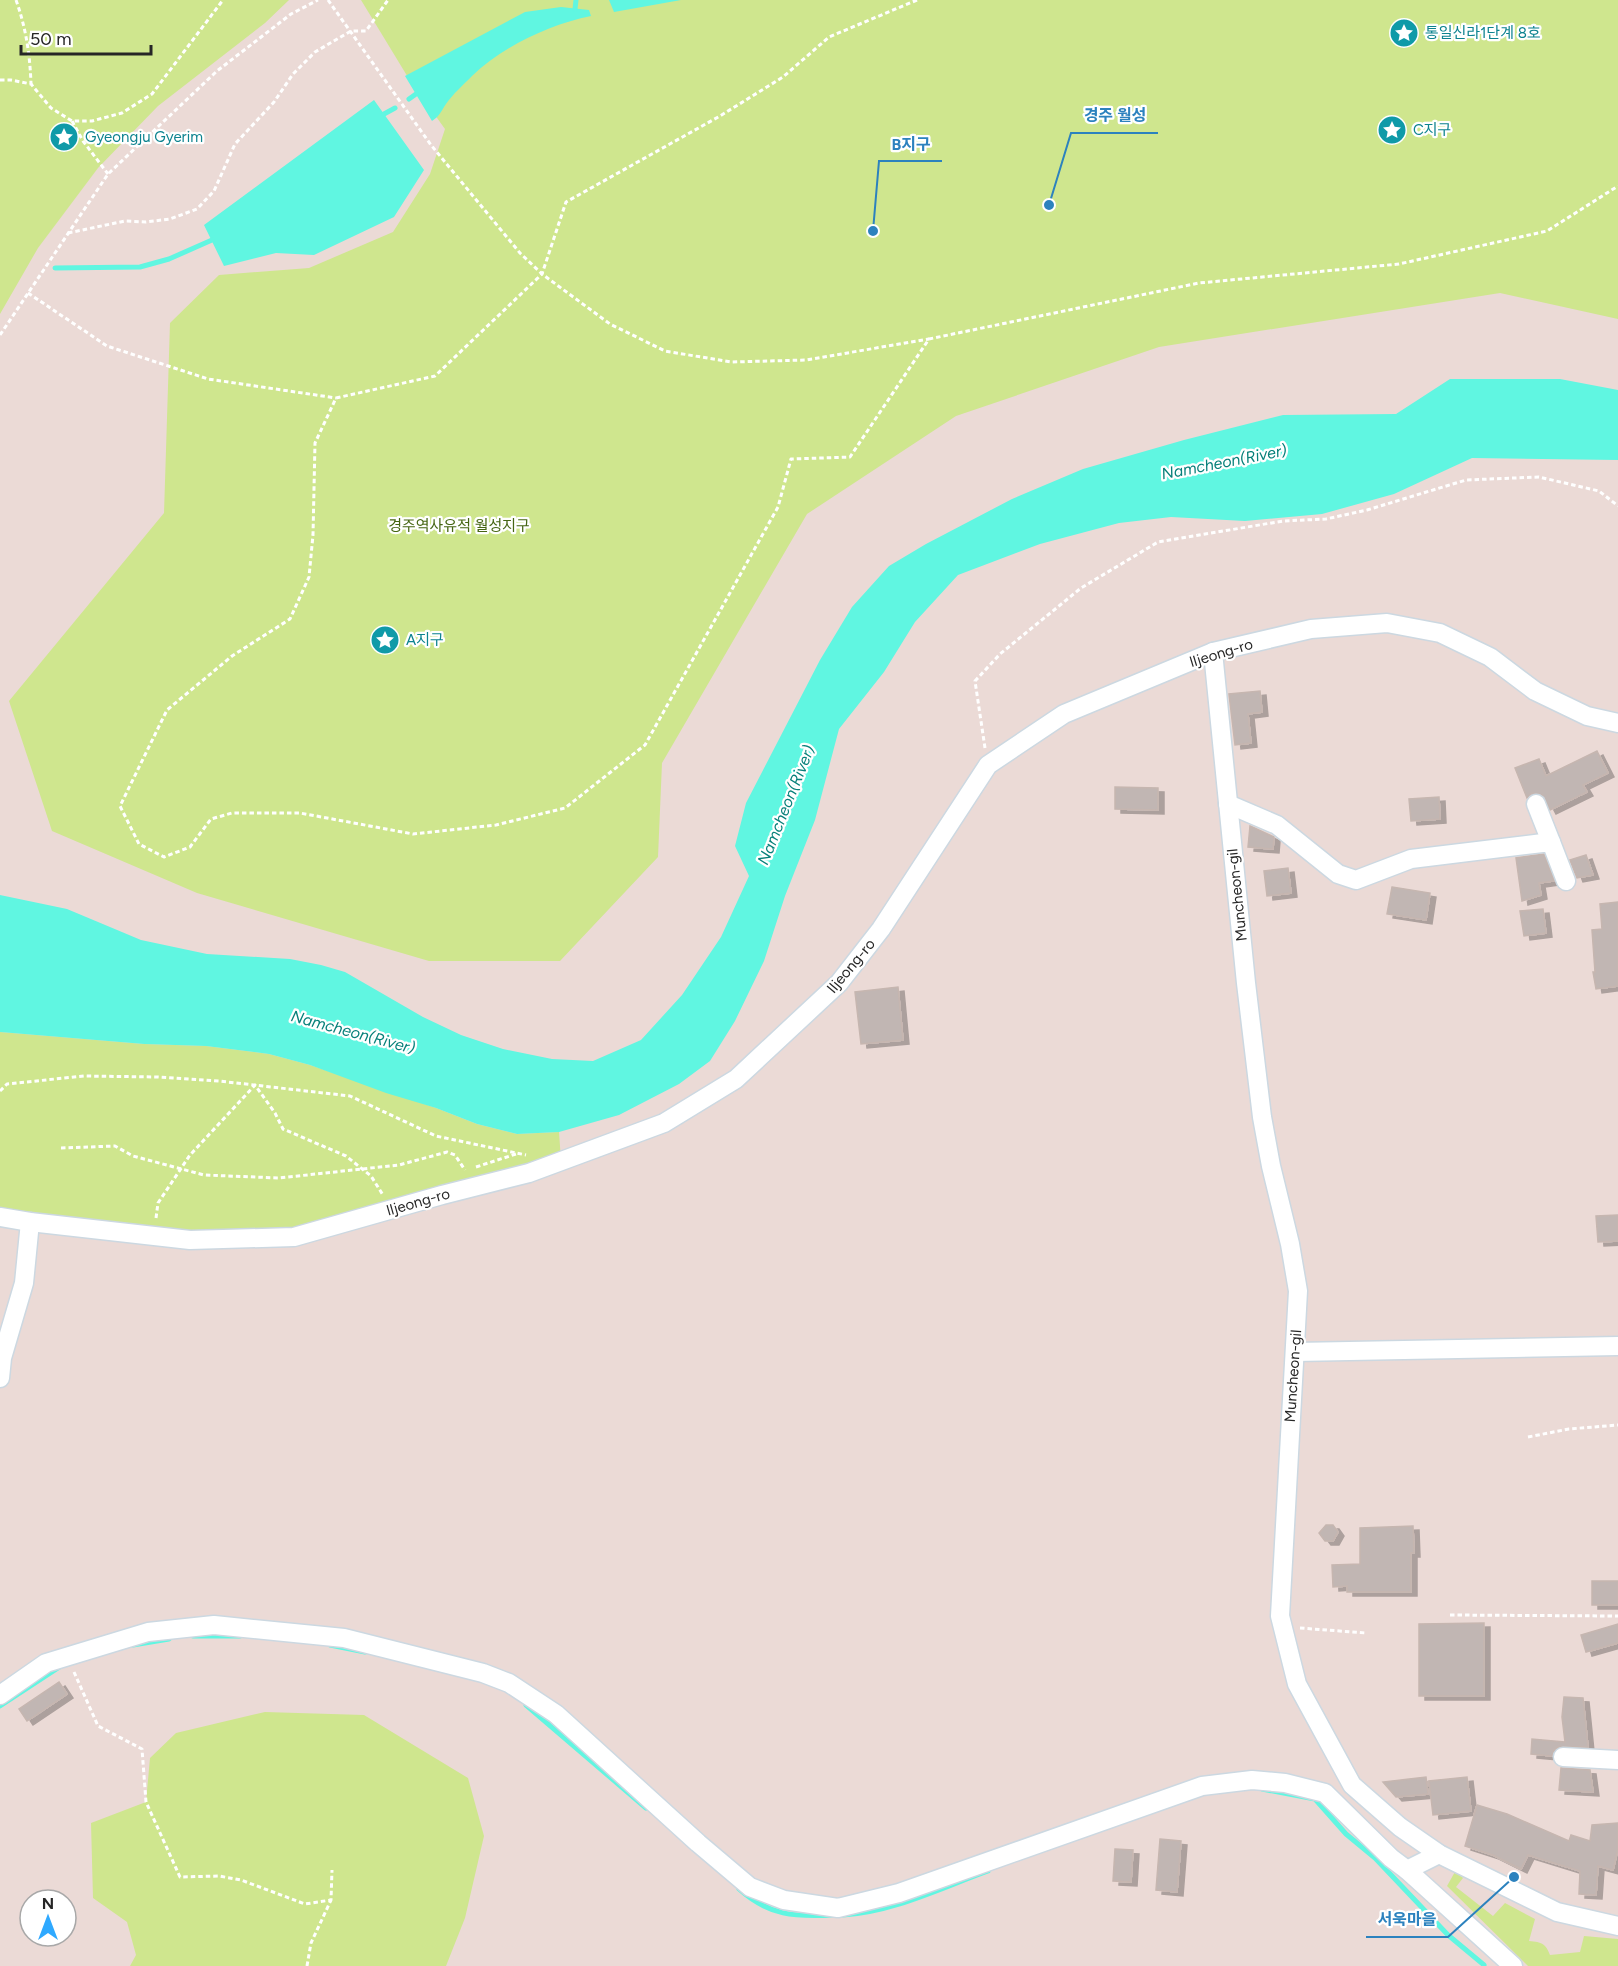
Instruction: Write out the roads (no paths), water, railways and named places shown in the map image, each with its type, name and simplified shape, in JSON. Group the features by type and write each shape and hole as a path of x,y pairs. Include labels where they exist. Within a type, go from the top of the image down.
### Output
{"street":[{"name":"Iljeong-ro","path":"0,1217 190,1240 294,1237 528,1173 664,1123 736,1079 839,983 881,929 988,765 1065,714 1213,652 1311,629 1387,623 1440,633 1490,657 1535,691 1587,716 1618,723"},
{"name":"Muncheon-gil","path":"1213,652 1262,1117 1298,1291 1280,1616 1297,1684 1352,1785 1400,1827 1439,1854 1557,1912 1618,1926"},
{"path":"1228,804 1277,825 1338,873 1356,880 1412,859 1551,842"},
{"path":"1536,804 1566,881"},
{"path":"0,1378 2,1358 24,1283 30,1222"},
{"path":"1295,1352 1618,1346"},
{"path":"0,1695 46,1663 148,1632 214,1625 344,1638 483,1673 508,1683 556,1714 750,1887 784,1900 838,1908 899,1893 1202,1786 1252,1780 1285,1783 1325,1793 1391,1858 1407,1869 1513,1966"},
{"path":"1563,1757 1618,1760"},
{"path":"1407,1869 1439,1854"}],"water":[{"path":"609,0 681,0 614,12"},
{"path":"561,7 589,10 591,16 543,31 512,46 484,65 449,100 432,121 405,76 525,12"},
{"path":"374,100 424,170 394,217 314,255 276,253 224,266 204,225"},
{"name":"Namcheon(River)","path":"1450,379 1560,379 1618,390 1618,460 1472,458 1394,494 1322,514 1245,521 1171,517 1119,523 1040,544 958,575 915,622 884,672 839,729 815,820 785,896 764,961 735,1021 710,1061 679,1084 619,1115 559,1132 517,1134 477,1124 310,1065 269,1054 206,1046 144,1044 0,1032 0,895 67,909 141,940 207,954 290,959 345,972 423,1017 461,1035 503,1049 552,1059 593,1061 641,1040 682,995 721,937 749,876 735,846 746,803 820,660 852,607 889,566 1012,499 1083,469 1283,415 1396,414"}],"waterway":[{"path":"575,9 576,0"},
{"path":"409,99 416,94"},
{"path":"384,114 395,108"},
{"path":"55,268 140,267 169,259 212,240"},
{"path":"193,1636 240,1636"},
{"path":"133,1645 169,1639"},
{"path":"330,1645 365,1652"},
{"path":"0,1706 61,1666"},
{"path":"526,1705 646,1808"},
{"path":"1262,1789 1315,1799 1346,1834 1375,1858 1448,1935 1484,1965"},
{"path":"843,1915 898,1904 988,1871"},
{"path":"739,1889 772,1910 794,1915 833,1915"}],"place":[{"name":"통일신라1단계 8호","path":"1404,33"},
{"name":"C지구","path":"1392,130"},
{"name":"Gyeongju Gyerim","path":"64,137"},
{"name":"경주 월성","path":"1049,205"},
{"name":"B지구","path":"873,231"},
{"name":"A지구","path":"385,640"},
{"name":"서욱마을","path":"1514,1877"}],"park label":[{"name":"경주역사유적 월성지구","path":"459,526"}]}
